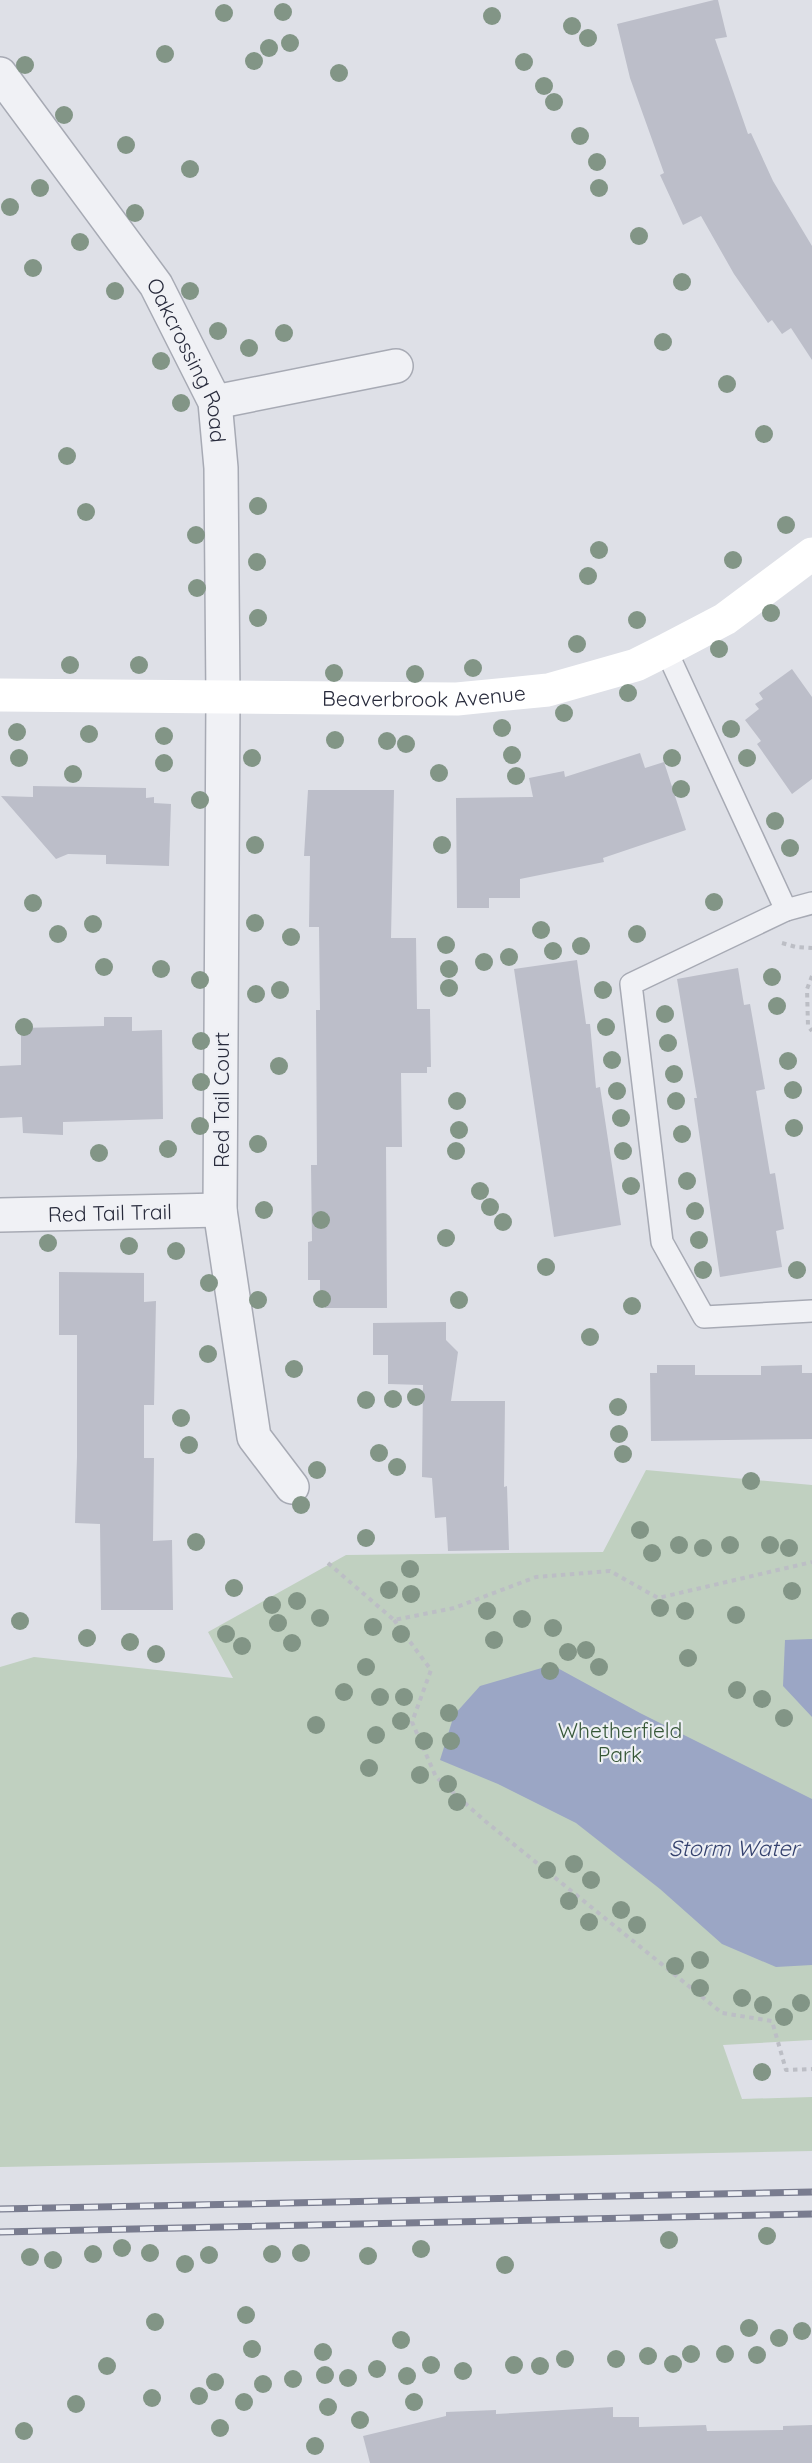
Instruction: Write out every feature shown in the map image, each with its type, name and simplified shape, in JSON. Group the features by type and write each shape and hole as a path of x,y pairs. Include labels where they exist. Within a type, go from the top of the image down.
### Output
{"street":[{"name":"Oakcrossing Road","path":"0,75 156,285 215,402 221,468 223,698"},
{"path":"215,402 396,366"},
{"name":"Beaverbrook Avenue","path":"0,695 457,699 548,690 636,665 666,650 724,619 812,554"},
{"name":"Red Tail Court","path":"223,698 220,1210 254,1437 292,1487"},
{"name":"Red Tail Trail","path":"0,1215 220,1210"}],"lane":[{"path":"666,650 786,910"},
{"path":"812,903 786,910 631,984 662,1242 704,1317 812,1311"}],"path":[{"path":"812,976 807,989 808,1026 812,1031"},
{"path":"394,1620 454,1608 536,1577 610,1571 658,1598 812,1562"},
{"path":"328,1563 394,1620 430,1670 412,1722 436,1777 485,1821 723,2013 772,2021 786,2070 812,2069"}],"green space":[{"name":"Whetherfield Park","path":"646,1470 812,1485 812,2040 723,2045 742,2099 812,2097 812,2151 0,2167 0,1667 34,1657 233,1678 208,1632 346,1555 603,1552"}],"water":[{"path":"812,1639 812,1717 783,1686 785,1640"},
{"name":"Storm Water","path":"552,1665 640,1713 812,1799 812,1965 776,1967 722,1944 660,1889 576,1823 498,1784 440,1760 454,1715 480,1686"}],"building":[{"path":"718,0 727,37 715,39 748,134 751,133 773,181 812,246 812,360 791,328 782,334 772,320 768,323 734,274 701,216 683,225 660,175 664,173 630,78 617,24"},
{"path":"792,669 812,697 812,779 792,794 757,744 761,741 745,720 759,709 755,704 763,699 759,693"},
{"path":"640,753 645,768 664,762 686,830 603,858 604,862 520,879 520,898 489,898 489,908 457,908 456,798 533,797 529,778 564,771 565,777"},
{"path":"33,786 146,788 146,798 154,797 154,803 171,804 169,866 106,864 106,855 68,854 56,859 1,796 33,797"},
{"path":"308,790 394,790 391,938 416,938 417,1009 430,1009 431,1067 427,1067 427,1073 401,1073 402,1147 386,1147 387,1308 325,1308 324,1291 320,1291 320,1280 308,1280 308,1242 312,1241 311,1165 317,1165 316,1010 320,1010 319,927 309,927 310,856 304,856"},
{"path":"577,960 586,1024 590,1024 596,1088 600,1087 621,1225 554,1237 514,969"},
{"path":"738,968 744,1005 750,1004 765,1089 756,1091 770,1174 775,1173 784,1229 776,1231 782,1267 720,1277 694,1098 697,1098 677,979"},
{"path":"104,1017 132,1017 132,1031 162,1030 163,1119 63,1122 63,1135 23,1133 22,1117 0,1118 0,1066 21,1065 21,1028 104,1026"},
{"path":"59,1272 144,1273 144,1302 156,1301 154,1405 144,1405 144,1458 154,1458 153,1541 172,1540 173,1610 101,1610 100,1524 75,1523 77,1335 59,1335"},
{"path":"446,1322 446,1340 458,1352 451,1401 505,1401 504,1487 507,1486 509,1550 448,1551 446,1517 435,1518 432,1478 422,1477 423,1385 388,1384 388,1355 373,1355 373,1323"},
{"path":"657,1365 695,1365 695,1375 761,1375 761,1366 802,1365 802,1373 812,1373 812,1439 651,1441 650,1373 657,1373"},
{"path":"613,2407 613,2417 639,2417 639,2427 706,2425 707,2431 783,2430 783,2426 812,2425 812,2463 370,2463 363,2436 446,2416 446,2412 496,2410 496,2414"}],"railway":[{"path":"0,2209 812,2192"},
{"path":"0,2232 812,2214"}]}
